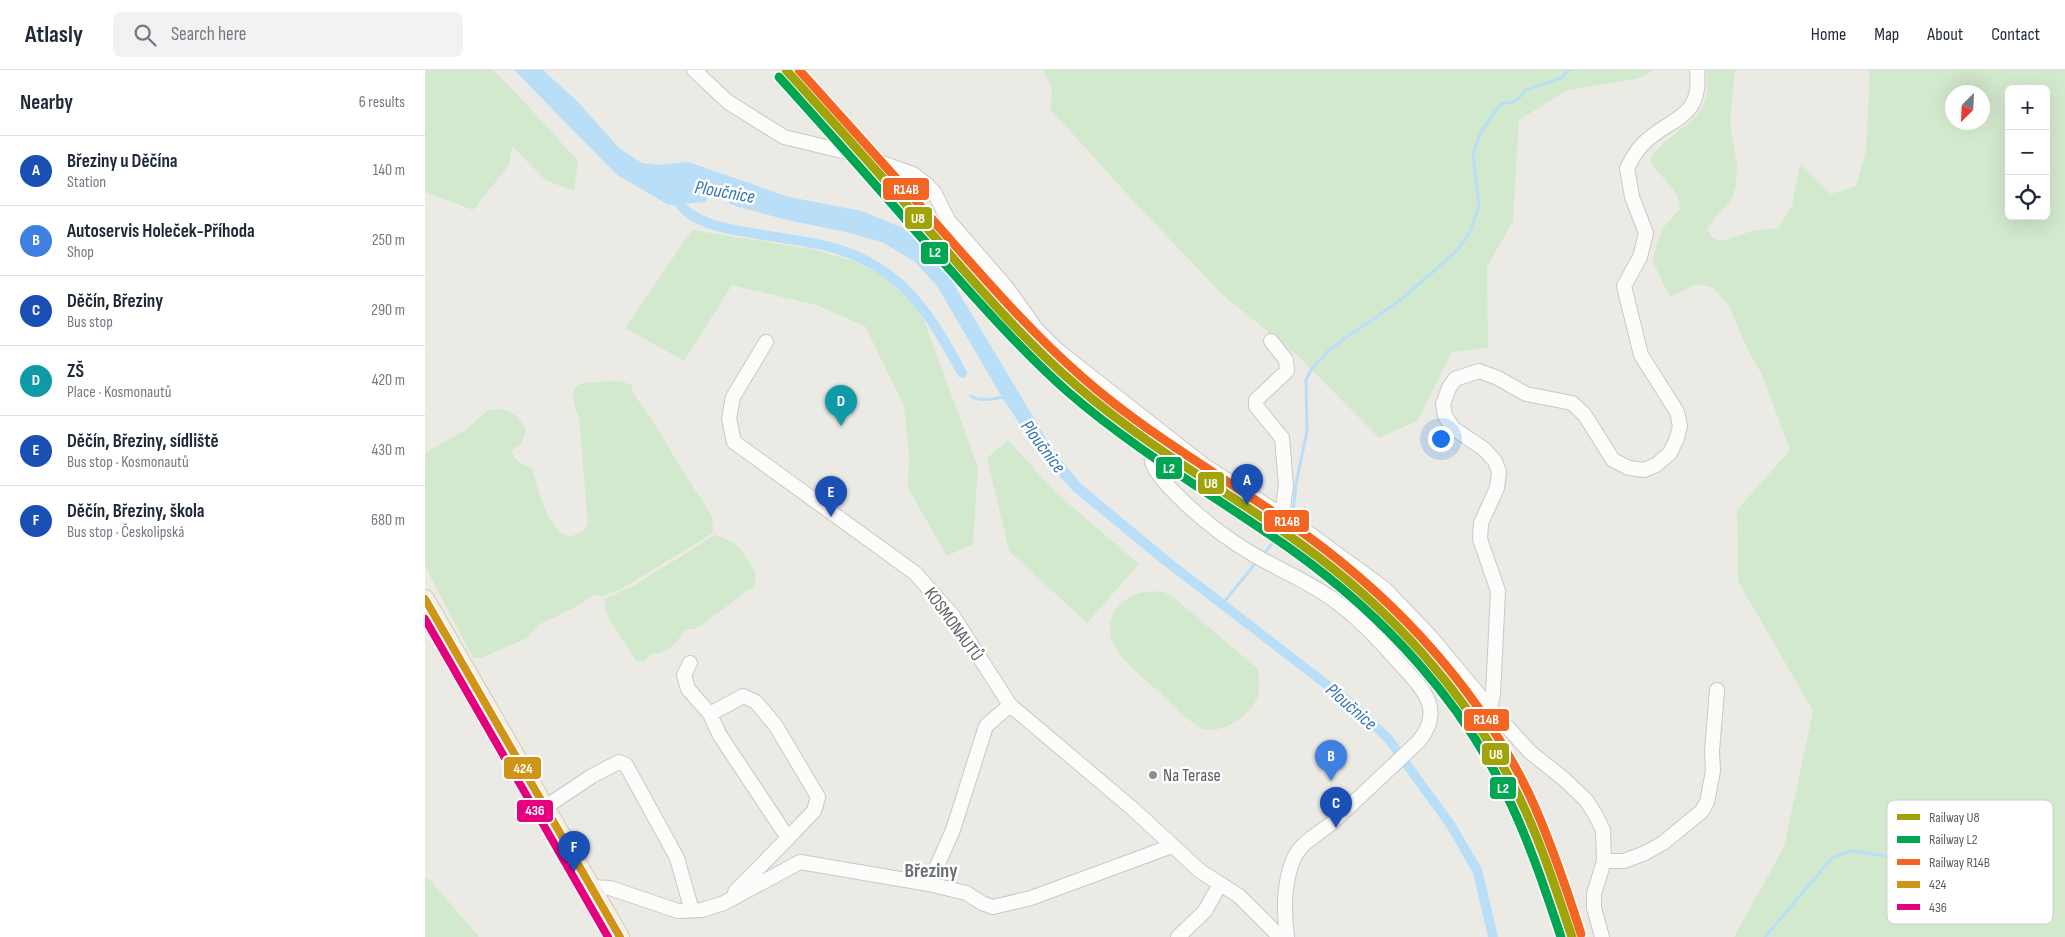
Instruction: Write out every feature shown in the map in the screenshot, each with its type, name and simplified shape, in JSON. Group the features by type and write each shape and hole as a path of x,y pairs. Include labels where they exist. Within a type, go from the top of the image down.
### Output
{"main road":[{"path":"425,599 620,937"}],"street":[{"path":"694,70 728,102 784,137 803,144 863,156 913,174 927,184 948,220 1007,288 1037,330 1077,366 1205,466 1282,515 1385,589 1430,636 1490,708 1530,752 1564,779 1586,800 1595,814 1603,830 1604,861 1594,894 1594,908 1602,937"},
{"path":"1490,708 1493,695 1498,591 1480,539 1481,523 1497,488 1499,472 1495,461 1484,449 1453,428 1445,416 1443,404 1449,388 1455,379 1479,371 1497,378 1526,394 1572,403 1584,414 1613,460 1629,468 1643,470 1656,465 1670,453 1680,426 1677,412 1641,356 1624,286 1639,257 1646,233 1632,197 1627,168 1641,146 1657,132 1680,118 1692,105 1698,90 1697,70"},
{"path":"1271,341 1286,360 1287,371 1256,400 1256,406 1281,438 1286,485 1282,515"},
{"name":"KOSMONAUTŮ","path":"766,342 733,397 729,418 734,442 915,573 953,616 1010,705 1133,809 1200,871 1239,896 1280,937"},
{"path":"1163,434 1153,446 1151,454 1152,463 1162,479 1191,508 1261,559 1312,586 1347,610 1365,625 1427,696 1431,716 1425,733 1419,741 1331,823 1302,846 1293,863 1285,895 1287,937"},
{"path":"690,662 684,675 688,689 710,714 719,734 789,837"},
{"path":"1604,861 1624,861 1645,853 1663,843 1703,811 1707,802 1713,771 1711,751 1717,690"},
{"path":"710,714 743,696 756,702 776,726 818,797 815,811 724,903"},
{"path":"929,884 953,830 986,726 1010,705"},
{"path":"544,808 592,776 619,762 626,765 677,858 692,911"},
{"path":"591,888 610,888 678,911 702,910 724,903 800,862 929,884 966,893 982,903 993,906 1031,898 1172,846"},
{"path":"1178,937 1205,911 1220,884"},
{"path":"1263,920 1285,912"}],"green space":[{"path":"425,70 493,70 578,161 574,191 545,180 512,146 509,165 473,210 425,192"},
{"path":"1042,70 1655,70 1636,79 1568,90 1519,120 1513,221 1487,267 1488,348 1452,352 1417,421 1379,438 1299,357 1224,296 1139,207 1050,109 1052,87"},
{"path":"1706,70 1735,70 1730,123 1737,165 1736,185 1731,201 1717,215 1707,229 1712,237 1717,240 1725,240 1752,231 1778,228 1792,206 1800,163 1831,194 1856,186 1866,151 1870,70 2065,70 2065,937 1734,937 1784,847 1813,711 1738,581 1737,510 1790,450 1762,375 1747,348 1730,308 1714,288 1697,284 1670,297 1652,260 1662,229 1680,209 1673,189 1650,160 1669,138 1690,122 1705,102 1707,88"},
{"path":"692,230 816,250 856,262 882,275 920,310 978,467 973,544 947,556 908,488 909,456 904,406 865,326 816,305 732,285 684,361 625,328"},
{"path":"619,381 632,385 633,393 653,421 712,516 713,533 623,588 602,596 594,595 574,608 540,624 525,639 481,658 473,658 425,566 425,453 467,429 488,410 501,409 511,412 526,430 522,443 512,450 514,457 519,462 532,468 549,517 561,533 569,537 582,532 588,524 579,418 573,394 575,388 580,384"},
{"path":"1008,440 1056,493 1139,564 1087,623 1009,551 987,458"},
{"path":"715,535 735,543 741,550 756,573 755,585 702,625 694,629 686,629 668,650 651,654 645,661 636,661 607,615 605,599 635,585"},
{"path":"1162,591 1172,596 1258,669 1259,693 1255,703 1244,716 1228,726 1212,730 1199,727 1130,666 1115,647 1110,628 1111,619 1115,611 1129,598 1139,593"},
{"path":"425,877 430,880 479,937 425,937"}],"water":[{"name":"Ploučnice","path":"514,70 543,70 577,101 620,149 642,163 658,165 688,162 789,197 862,211 903,228 927,251 950,278 1053,450 1080,483 1168,556 1358,703 1392,736 1455,823 1482,869 1498,937 1488,937 1473,873 1447,828 1385,742 1352,710 1162,564 1073,491 1043,458 1003,399 937,286 915,262 884,243 729,204 730,200 719,200 710,196 705,202 669,205 617,175"}],"waterway":[{"path":"1293,512 1296,484 1307,431 1306,380 1312,368 1330,349 1399,301 1457,251 1470,232 1479,205 1473,155 1480,133 1501,104 1516,101 1526,90 1561,78 1569,70"},
{"path":"671,194 686,211 702,221 730,229 827,246 860,258 880,269 913,297 939,332 962,373"},
{"path":"971,396 983,399 1004,397"},
{"path":"1262,556 1279,535"},
{"path":"1224,602 1258,560"},
{"path":"1765,937 1832,858 1851,851 1887,856"}],"rail line":[{"name":"U8","path":"786,70 999,309 1057,369 1131,429 1298,542 1332,568 1364,595 1424,656 1451,688 1499,759 1527,814 1572,937"},
{"name":"R14B","path":"799,70 1003,299 1061,358 1108,399 1136,420 1278,515 1340,561 1404,619 1434,651 1486,719 1509,756 1529,794 1551,846 1581,934"},
{"name":"L2","path":"779,77 988,312 1047,373 1094,414 1122,435 1264,530 1326,575 1389,632 1418,663 1445,696 1492,766 1525,837 1561,937"}],"transit line":[{"name":"424","path":"425,599 620,937"},
{"name":"436","path":"425,619 608,937"}],"place":[{"name":"ZŠ","path":"841,426"},
{"name":"Březiny u Děčína","path":"1247,505"},
{"name":"Děčín, Březiny, sídliště","path":"831,517"},
{"name":"Na Terase","path":"1153,775"},
{"name":"Autoservis Holeček-Příhoda","path":"1331,781"},
{"name":"Děčín, Březiny","path":"1336,828"},
{"name":"Děčín, Březiny, škola","path":"574,872"}],"district":[{"name":"Březiny","path":"931,870"}]}
